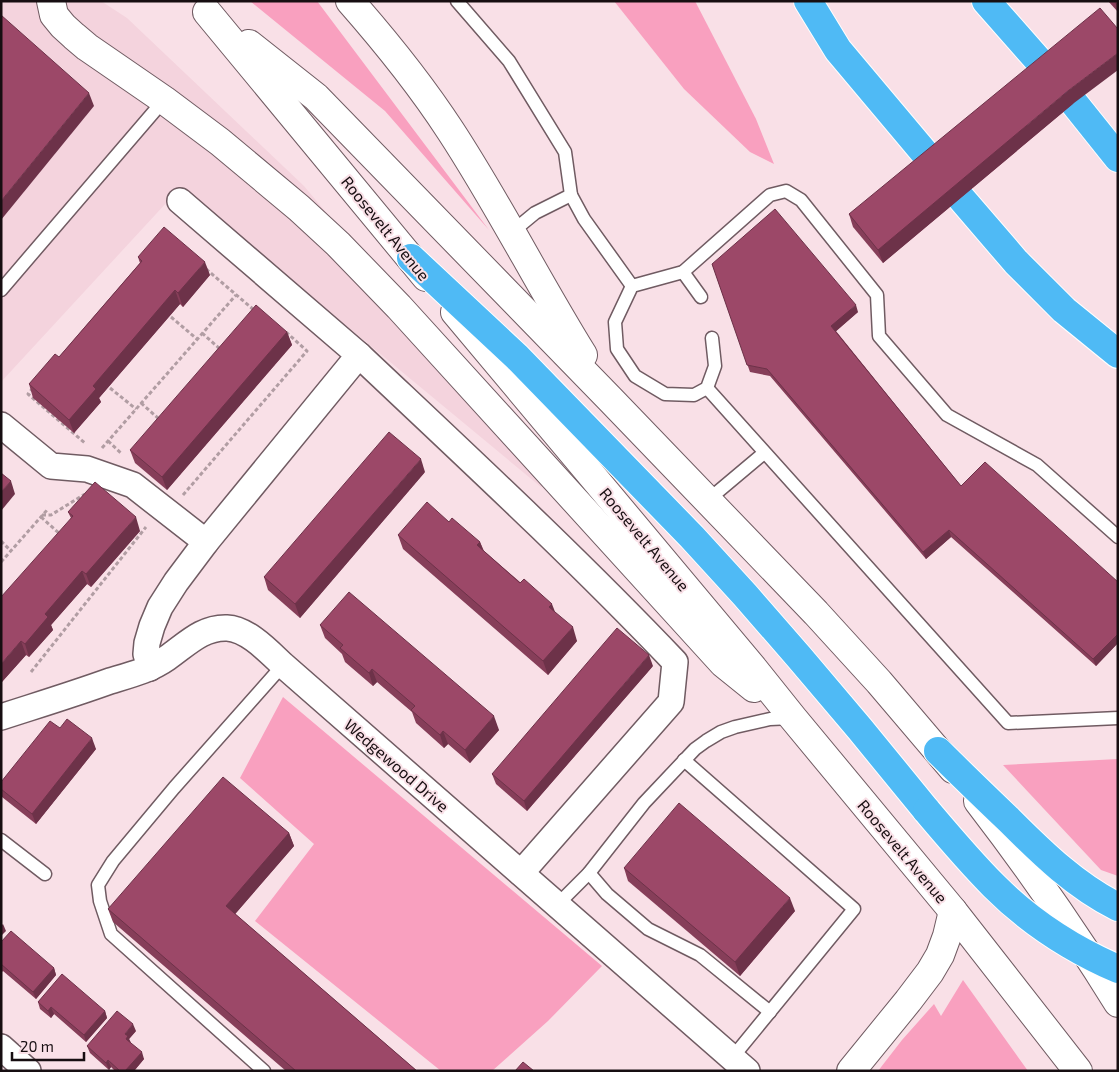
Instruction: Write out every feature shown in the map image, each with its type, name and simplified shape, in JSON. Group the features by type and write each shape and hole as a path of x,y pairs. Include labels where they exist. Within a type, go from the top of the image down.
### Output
{"highway":[{"path":"808,1 838,50 932,163"},
{"path":"986,1 1046,69"},
{"path":"1074,103 1118,158"},
{"path":"961,198 1016,262 1064,310 1118,354"},
{"path":"411,258 517,357 692,537 799,657 971,863 995,887 1046,929 1070,945 1118,969"},
{"path":"938,751 1055,865 1078,883 1118,907"}],"main road":[{"path":"50,1 54,15 62,26 87,48 164,100 220,142 262,176 338,244 399,307 723,663 793,718"},
{"path":"350,1 396,55 456,138 610,399"},
{"name":"Roosevelt Avenue","path":"201,7 953,911 1078,1071"},
{"name":"Roosevelt Avenue","path":"201,7 316,97 823,620 938,751 993,821 1051,901 1118,1003"},
{"path":"851,1071 908,1002 930,972 940,955 953,911"}],"street":[{"path":"180,201 359,355 541,528 675,662 671,702 521,873"},
{"path":"150,668 146,654 152,626 160,607 176,582 206,542 359,355"},
{"path":"1,425 51,466 91,472 132,485 206,542"},
{"name":"Wedgewood Drive","path":"1,717 150,668 166,659 203,632 229,628 240,631 284,665 740,1064"},
{"path":"1,1047 28,1071"}],"lane":[{"path":"457,1 508,62 565,152 571,195 584,219 632,286"},
{"path":"1,290 164,100"},
{"path":"712,338 715,366 707,388 694,395 665,394 635,376 617,350 615,322 632,286 683,272 770,195 786,191 801,200 877,295 878,336 948,415 1037,465 1118,537"},
{"path":"512,232 535,213 571,195"},
{"path":"683,272 701,297"},
{"path":"707,388 1008,722 1118,718"},
{"path":"708,500 764,453"},
{"path":"264,1071 111,934 100,901 98,885 113,861 168,795 284,665"},
{"path":"557,905 589,873 644,803 684,760 706,741 721,732 736,727 762,721 793,718"},
{"path":"684,760 854,909 770,1012 740,1064"},
{"path":"1,840 45,874"},
{"path":"589,873 607,894 648,929 700,955 770,1012"}],"path":[{"path":"200,265 257,313"},
{"path":"42,516 51,515 91,472 108,441 236,295"},
{"path":"171,317 197,339"},
{"path":"178,502 307,351 280,328"},
{"path":"202,333 226,354"},
{"path":"34,387 28,394 91,472"},
{"path":"110,388 136,409"},
{"path":"141,403 165,424"},
{"path":"108,441 129,459"},
{"path":"1,562 48,509"},
{"path":"42,516 66,540"},
{"path":"31,672 146,526"},
{"path":"1,541 11,551"}],"shaded area":[{"path":"1,1 101,1 127,18 304,186 551,481 541,487 180,188 1,382"},
{"path":"250,1 317,1 489,230 385,111"},
{"path":"614,1 695,1 756,119 774,164 750,152 684,89"},
{"path":"283,697 602,966 548,1021 492,1071 441,1071 255,921 314,844 240,778"},
{"path":"1118,759 1118,876 1101,870 1003,765"},
{"path":"963,980 1028,1071 878,1071 934,1004 941,1016"}],"building":[{"path":"1100,8 1118,29 1118,53 1069,90 878,250 849,214"},
{"path":"1,15 89,93 1,201"},
{"path":"775,209 856,305 831,326 961,486 985,462 1118,582 1118,634 1093,659 949,530 923,552 767,369 747,365 712,264"},
{"path":"164,227 205,262 178,293 175,290 93,386 96,389 69,420 29,384 55,354 59,357 142,261 138,257"},
{"path":"256,305 287,332 162,477 130,450"},
{"path":"389,432 421,459 295,604 264,577"},
{"path":"1,473 11,481 1,492"},
{"path":"95,482 136,517 86,574 82,571 45,614 48,617 25,644 21,641 1,664 1,597 73,516 68,512"},
{"path":"427,502 449,522 452,518 480,542 477,545 520,583 524,579 552,604 549,607 573,627 543,661 398,535"},
{"path":"349,592 494,716 465,750 443,731 440,735 411,710 415,706 372,669 369,673 340,648 343,645 320,625"},
{"path":"617,628 649,655 524,801 492,774"},
{"path":"67,719 92,738 32,814 1,789 1,782 50,721 60,728"},
{"path":"223,777 289,833 226,906 417,1071 296,1071 108,909"},
{"path":"679,803 790,898 735,962 624,868"},
{"path":"11,931 54,968 33,992 1,964 1,942"},
{"path":"62,974 105,1011 84,1035 51,1007 48,1011 38,1002"},
{"path":"117,1011 133,1024 125,1034 128,1036 126,1039 142,1052 125,1071 120,1071 108,1060 106,1063 87,1046"},
{"path":"523,1062 534,1071 515,1071"}]}
